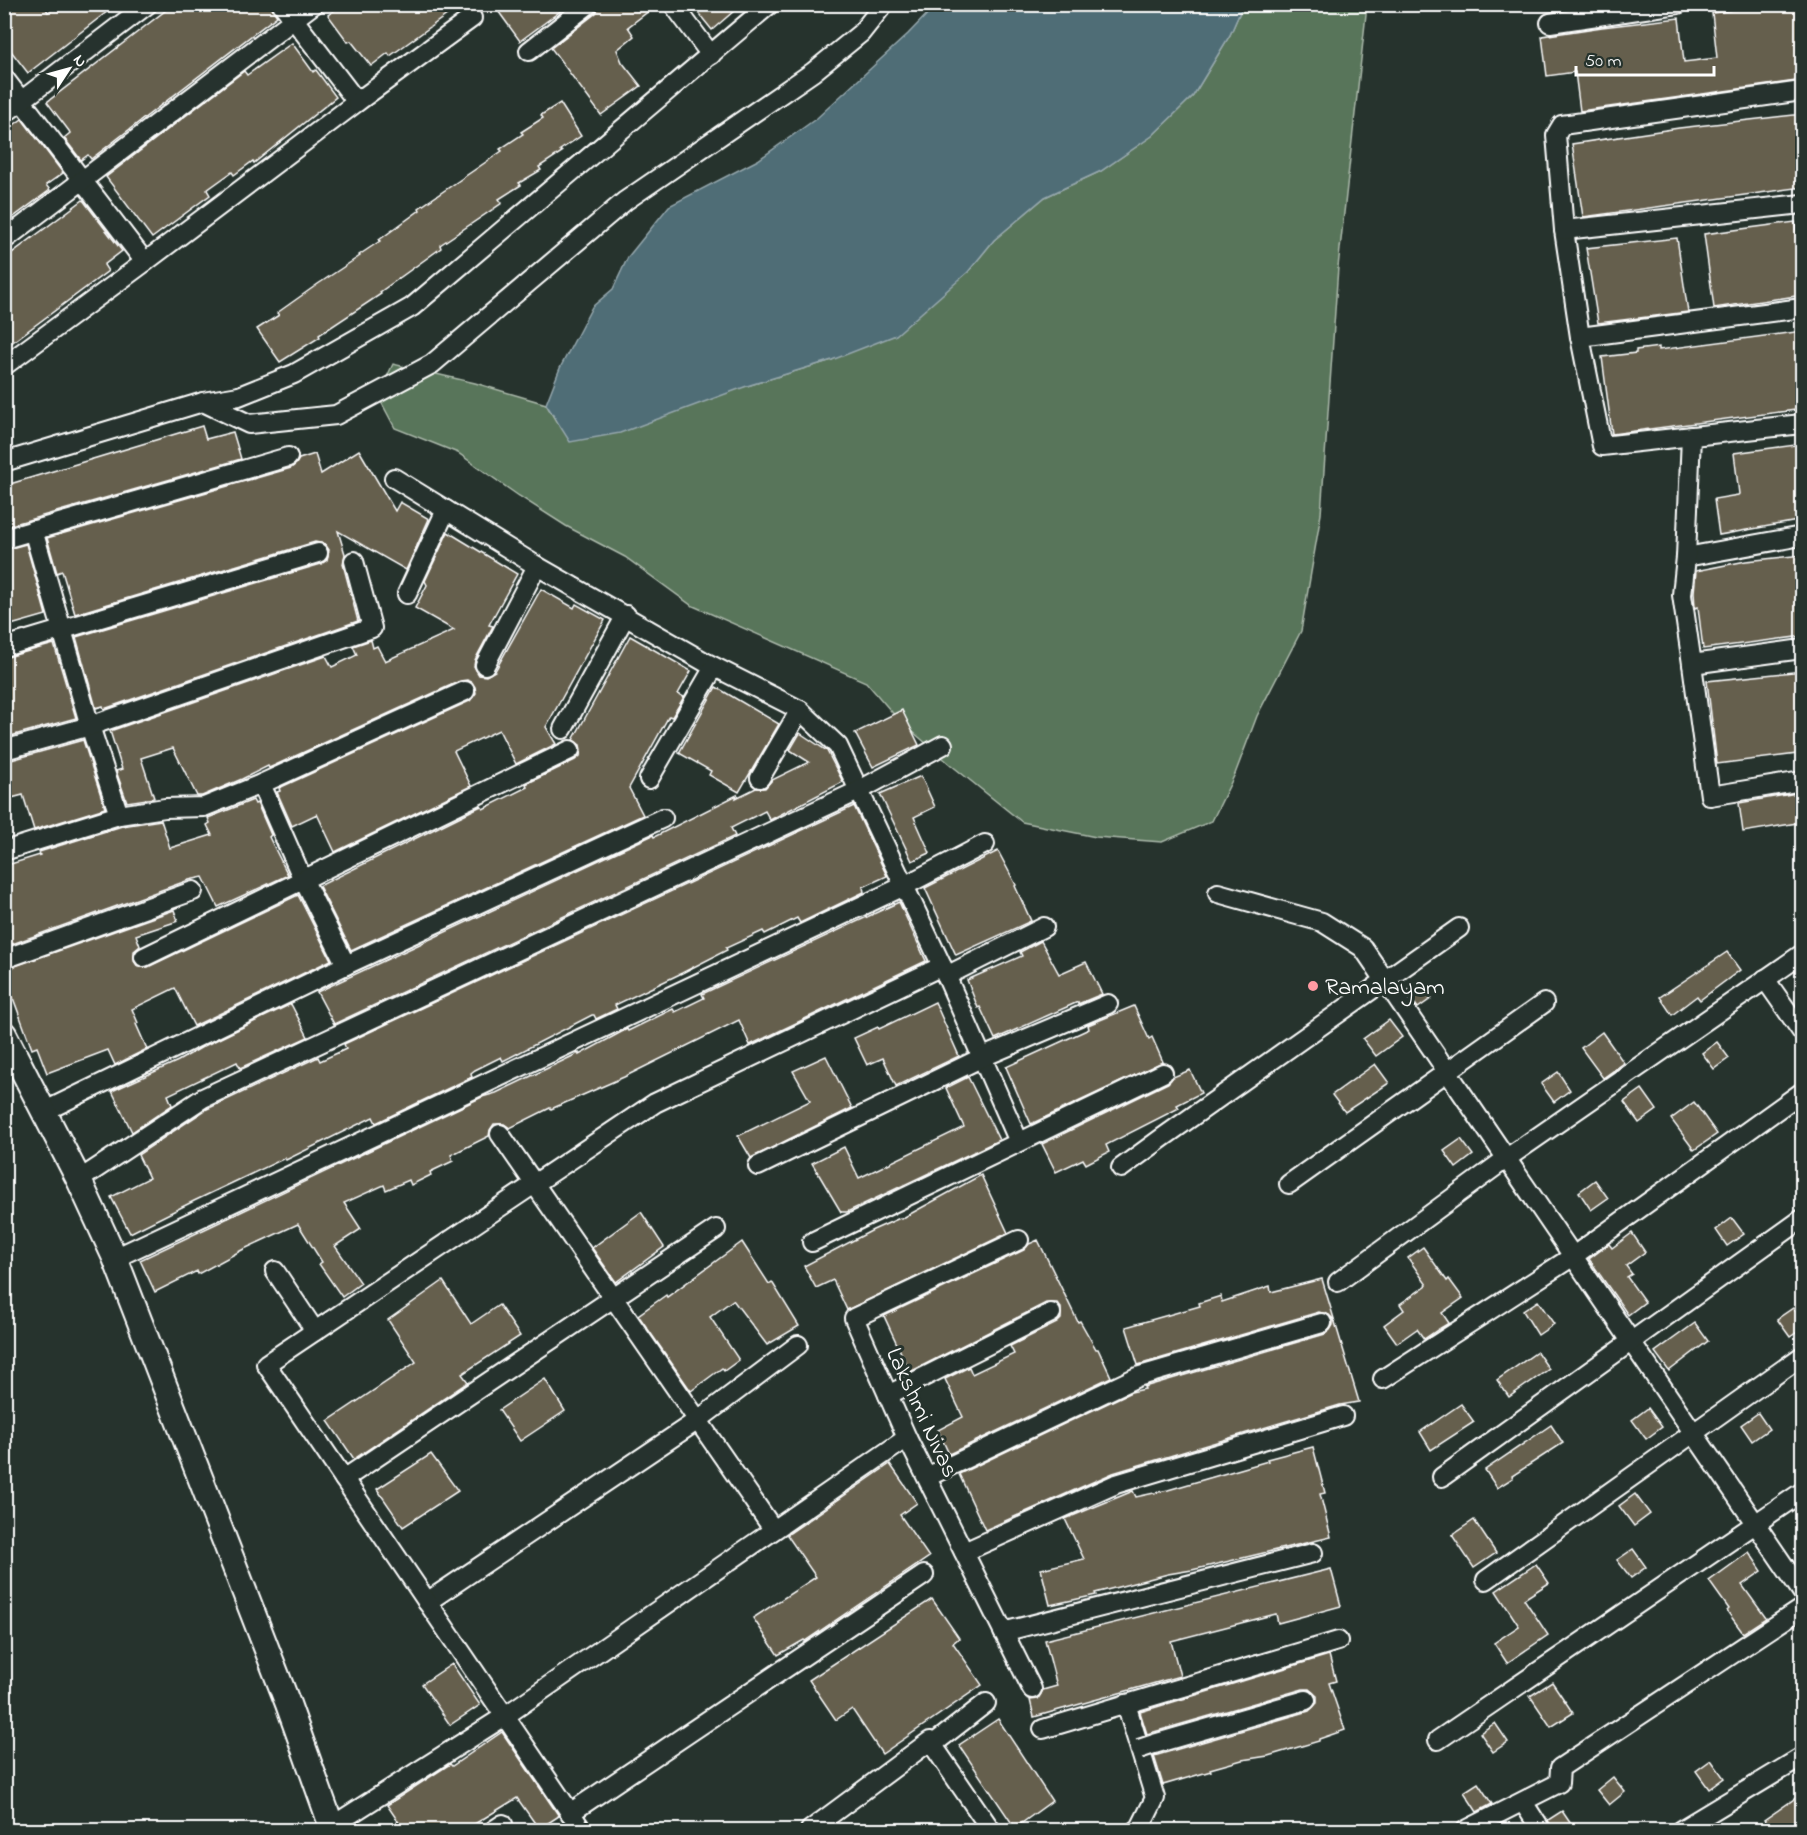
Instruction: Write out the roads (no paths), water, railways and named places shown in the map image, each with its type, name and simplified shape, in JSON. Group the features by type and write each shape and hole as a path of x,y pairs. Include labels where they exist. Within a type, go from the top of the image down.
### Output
{"street":[{"path":"4,114 148,4"},
{"path":"282,4 357,102"},
{"path":"4,240 315,4"},
{"path":"529,51 589,4"},
{"path":"673,4 711,55"},
{"path":"4,462 203,402 239,396 294,374 412,307 770,4"},
{"path":"203,402 249,424 336,416 432,364 625,201 813,72 861,33 884,4"},
{"path":"1550,23 1678,4"},
{"path":"4,366 472,18"},
{"path":"4,78 145,262"},
{"path":"1803,91 1562,125 1556,135 1564,230 1580,337 1602,446 1803,424"},
{"path":"1564,230 1803,204"},
{"path":"1580,337 1803,308"},
{"path":"1691,436 1686,558 1682,595 1710,796 1803,781"},
{"path":"4,539 288,457"},
{"path":"394,478 537,566 714,667 800,710 838,746 944,971 1019,1142"},
{"path":"407,594 446,510"},
{"path":"33,530 64,630 90,726 119,815"},
{"path":"1686,558 1803,536"},
{"path":"4,647 318,553"},
{"path":"4,750 90,726 372,628 354,561"},
{"path":"485,665 537,566"},
{"path":"563,729 626,615"},
{"path":"1692,664 1803,649"},
{"path":"649,779 714,667"},
{"path":"4,851 119,815 165,808 204,807 261,784 465,691"},
{"path":"760,778 800,710"},
{"path":"79,1180 203,1098 858,791 943,745"},
{"path":"144,957 570,750"},
{"path":"261,784 303,880 346,965"},
{"path":"43,1112 346,965 663,818"},
{"path":"115,1258 904,886 985,844"},
{"path":"4,959 193,891"},
{"path":"1218,893 1322,922 1363,948 1803,1592"},
{"path":"582,1830 266,1364 655,1103 1044,927"},
{"path":"1121,1168 1459,928"},
{"path":"1338,1282 1507,1158 1803,954"},
{"path":"1765,979 1803,1032"},
{"path":"758,1166 982,1057 1108,1004"},
{"path":"1289,1184 1544,1004"},
{"path":"4,1034 79,1180 115,1258 284,1692 333,1828 505,1716 907,1438"},
{"path":"812,1242 1163,1073"},
{"path":"1383,1379 1572,1257 1803,1092"},
{"path":"500,1134 773,1529"},
{"path":"1442,1477 1803,1219"},
{"path":"344,1479 716,1229"},
{"name":"Lakshmi Nivas","path":"1018,1240 854,1318 907,1438 1032,1689"},
{"path":"274,1271 315,1331"},
{"path":"888,1395 1051,1313"},
{"path":"927,1477 1137,1377 1322,1323"},
{"path":"427,1602 698,1420 798,1346"},
{"path":"1486,1580 1803,1356"},
{"path":"964,1552 1116,1484 1343,1416"},
{"path":"1438,1740 1803,1492"},
{"path":"1004,1632 1313,1553"},
{"path":"570,1813 924,1575"},
{"path":"1466,1830 1559,1783 1560,1768 1803,1608"},
{"path":"1042,1729 1338,1641"},
{"path":"1147,1747 1305,1700"},
{"path":"932,1745 986,1703"},
{"path":"1126,1704 1155,1798 1137,1830"},
{"path":"810,1830 930,1741 992,1830"},
{"path":"1681,1830 1803,1757"},
{"path":"1523,1802 1541,1830"}],"water":[{"path":"936,5 1243,5 1230,35 1193,96 1152,136 1101,171 1045,197 994,240 968,272 896,335 832,360 747,386 620,433 570,442 546,404 560,368 592,307 613,289 628,257 669,206 758,160 817,118"}],"place":[{"name":"Ramalayam","path":"1313,986"}]}
